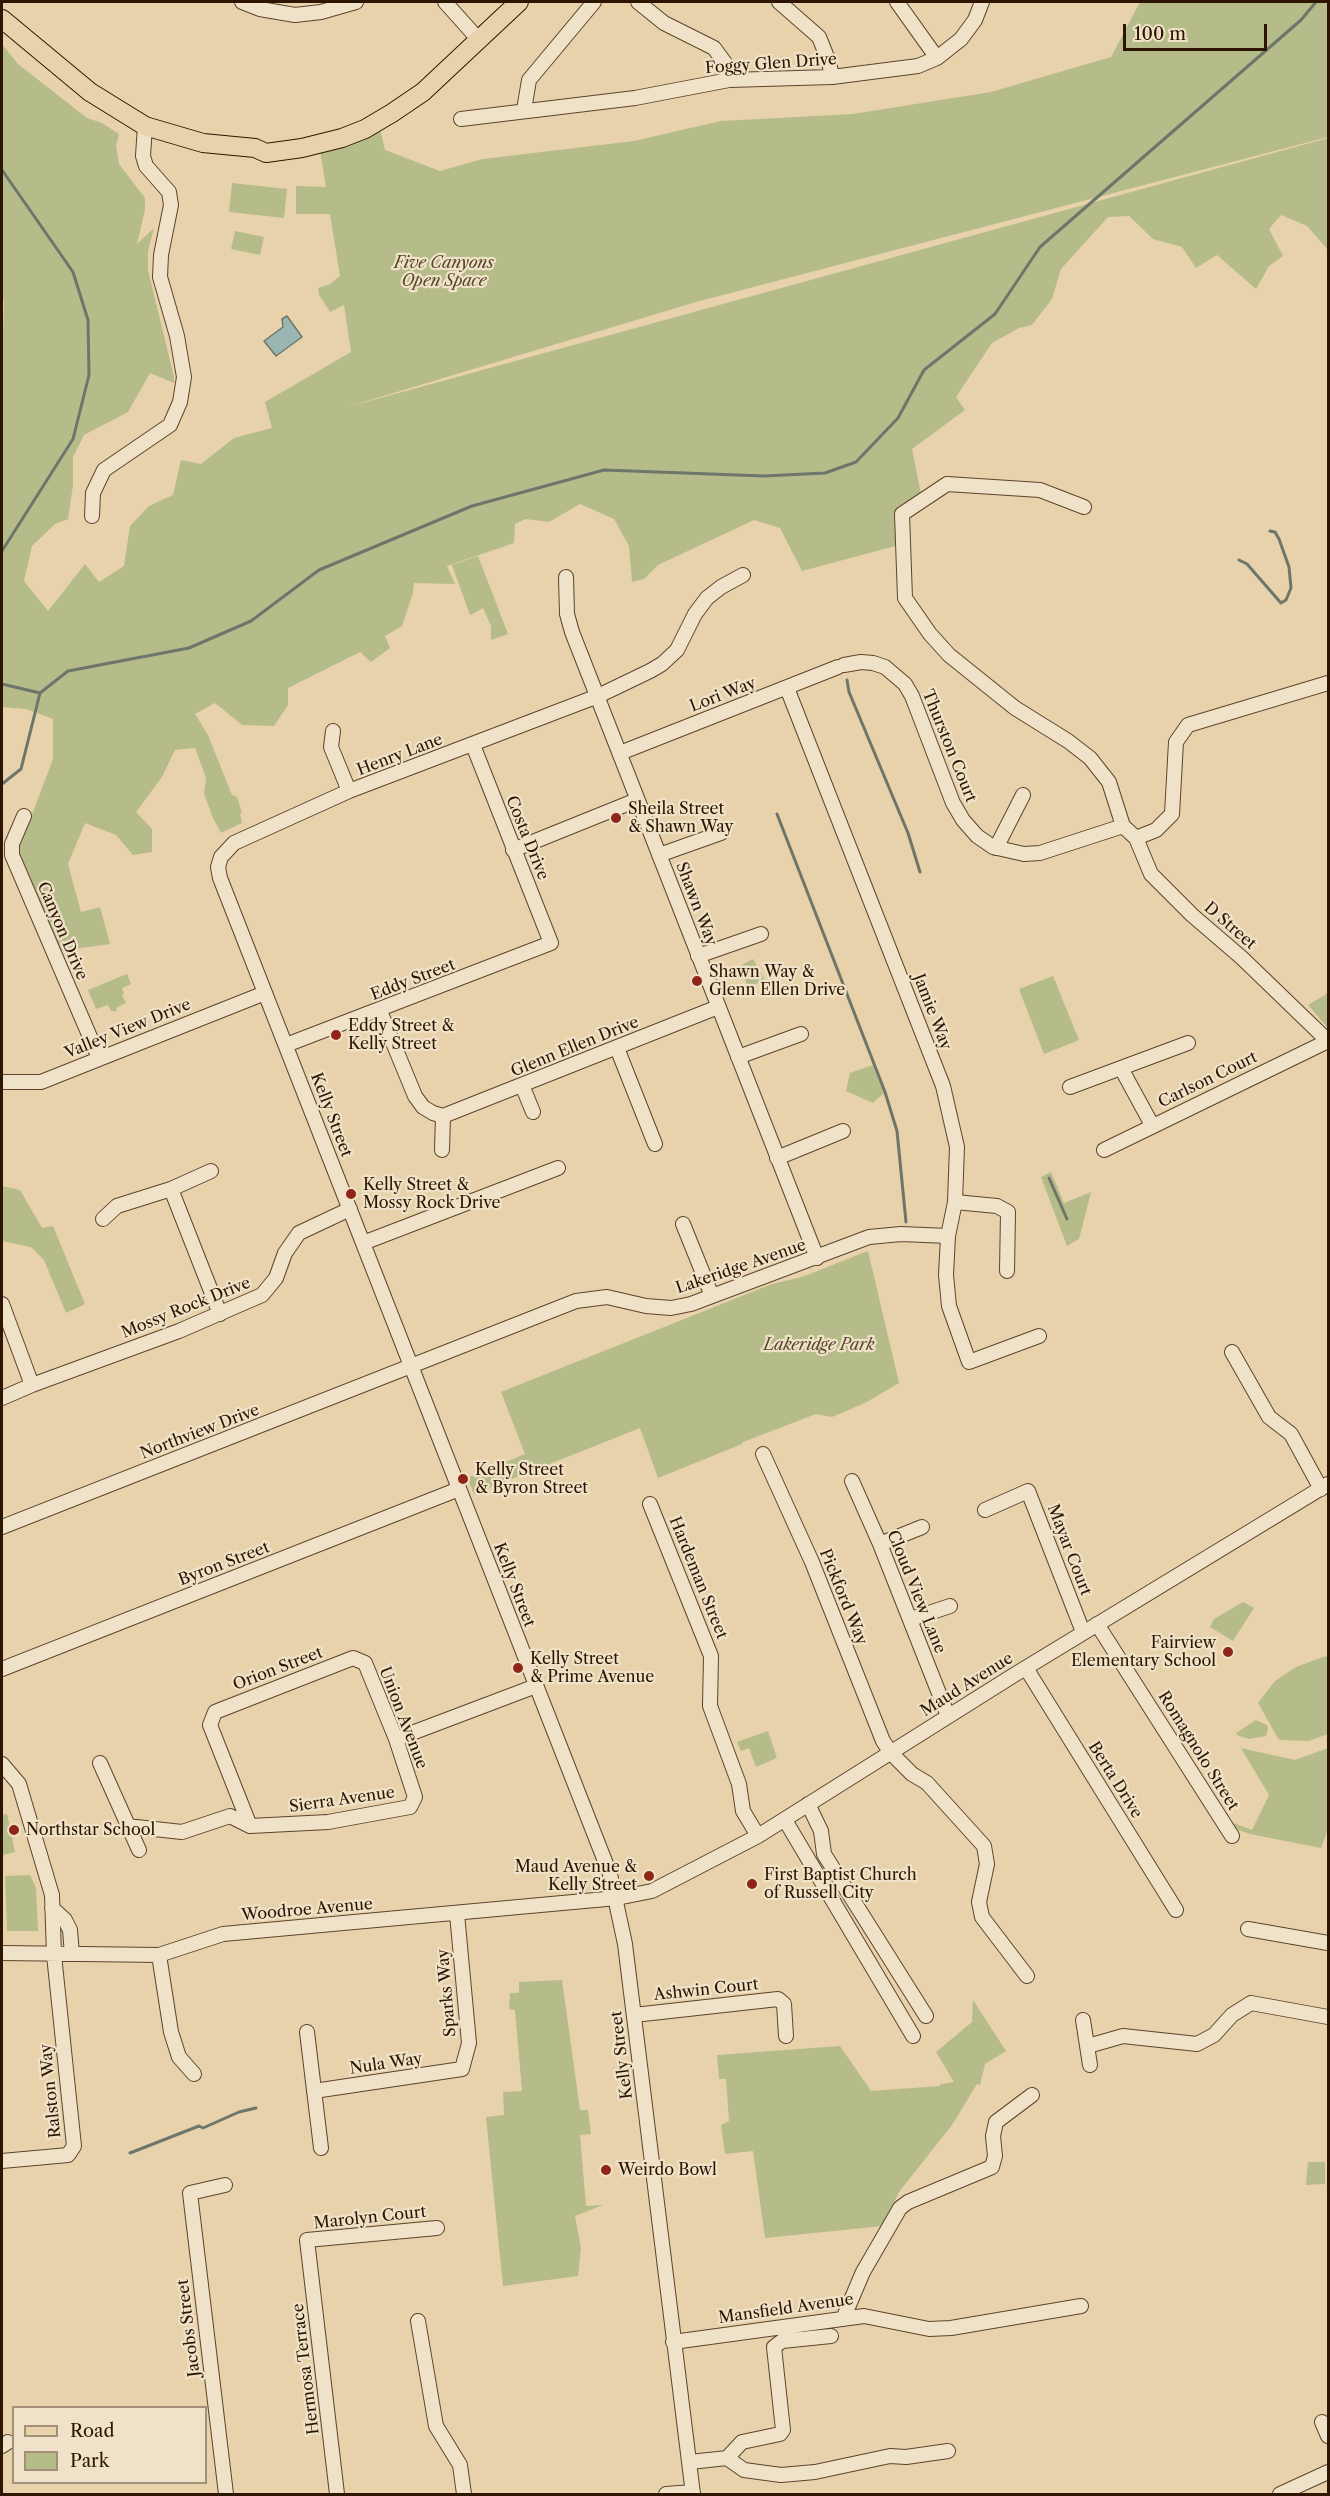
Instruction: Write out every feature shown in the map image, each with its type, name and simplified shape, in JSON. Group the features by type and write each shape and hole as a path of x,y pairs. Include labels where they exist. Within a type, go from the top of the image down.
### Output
{"main road":[{"path":"3,20 90,92 145,126 203,143 255,148 266,153 302,148 365,129 423,92 504,2"},
{"path":"475,36 519,2"}],"street":[{"path":"242,2 260,9 295,15 321,12 356,2"},
{"path":"445,2 475,36"},
{"path":"524,110 529,80 594,2"},
{"path":"638,2 664,23 714,48 725,63 729,80"},
{"path":"779,2 819,38 829,62 832,77"},
{"path":"897,2 937,58"},
{"name":"Foggy Glen Drive","path":"461,119 635,98 729,80 832,77 918,66 937,58 961,39 975,20 982,2"},
{"path":"92,516 93,493 104,471 170,425 180,402 184,377 177,336 160,277 161,255 171,205 169,192 146,166 143,156 145,126"},
{"path":"1084,507 1040,490 946,484 902,514 905,598 930,634 949,655 1015,708 1068,741 1090,758 1109,782 1123,826"},
{"name":"Henry Lane","path":"221,857 234,843 350,791 598,696 662,664 677,650 695,614 707,598 721,587 743,576"},
{"name":"Shawn Way","path":"566,577 567,614 572,632 817,1258"},
{"name":"Thurston Court","path":"841,666 873,663 885,667 905,684 912,696 953,803 963,820 977,836 996,848 1024,854 1040,853 1123,826"},
{"name":"Lori Way","path":"620,753 841,666"},
{"path":"1136,838 1156,830 1172,814 1176,742 1188,725 1329,683"},
{"name":"Jamie Way","path":"787,688 943,1086 957,1147 955,1202 948,1236 946,1275 950,1306 969,1362 1039,1336"},
{"path":"333,731 331,747 350,791"},
{"name":"Costa Drive","path":"473,745 551,943"},
{"path":"996,848 1023,795"},
{"path":"513,850 637,800"},
{"name":"Canyon Drive","path":"24,816 12,844 12,855 99,1058"},
{"name":"D Street","path":"1123,826 1136,838 1151,874 1191,915 1242,958 1328,1041"},
{"path":"659,855 721,832"},
{"name":"Kelly Street","path":"221,857 218,867 220,878 610,1874 617,1898 625,1944 693,2493"},
{"path":"698,956 761,934"},
{"name":"Eddy Street","path":"286,1046 551,943"},
{"name":"Valley View Drive","path":"2,1082 41,1082 265,993"},
{"name":"Glenn Ellen Drive","path":"444,1116 718,1007"},
{"path":"380,1011 415,1096 423,1107 444,1116 442,1150"},
{"path":"738,1057 801,1034"},
{"name":"Carlson Court","path":"1104,1150 1328,1041"},
{"path":"1070,1087 1188,1043"},
{"path":"617,1048 656,1144"},
{"path":"1121,1068 1152,1125"},
{"path":"522,1085 533,1112"},
{"path":"777,1158 843,1131"},
{"path":"363,1243 558,1168"},
{"path":"103,1219 117,1206 171,1189 211,1171"},
{"path":"171,1189 220,1314"},
{"path":"955,1202 997,1206 1008,1212 1007,1271"},
{"name":"Mossy Rock Drive","path":"2,1398 220,1314 262,1295 276,1278 285,1253 299,1233 350,1209"},
{"path":"683,1224 712,1296"},
{"name":"Lakeridge Avenue","path":"411,1366 576,1301 607,1297 646,1306 671,1308 712,1296 869,1238 901,1233 948,1236"},
{"path":"2,1304 32,1385"},
{"path":"1232,1352 1269,1417 1291,1434 1325,1487"},
{"name":"Northview Drive","path":"2,1527 411,1366"},
{"name":"Pickford Way","path":"763,1454 812,1562 882,1738 891,1752 912,1774 927,1783 984,1846 987,1864 979,1902 982,1917 1027,1976"},
{"name":"Cloud View Lane","path":"852,1480 880,1544 948,1716"},
{"name":"Maud Avenue","path":"617,1898 664,1886 758,1836 1083,1632 1325,1487"},
{"name":"Byron Street","path":"2,1669 459,1489"},
{"name":"Mayar Court","path":"985,1510 1028,1491 1083,1632"},
{"name":"Hardeman Street","path":"650,1504 711,1656 710,1706 739,1784 743,1811 758,1836"},
{"path":"880,1544 922,1527"},
{"path":"910,1619 950,1606"},
{"name":"Romagnolo Street","path":"1097,1624 1232,1836"},
{"name":"Orion Street","path":"250,1826 210,1725 214,1712 353,1658"},
{"name":"Union Avenue","path":"353,1658 365,1663 396,1740 415,1797"},
{"name":"Berta Drive","path":"1026,1668 1176,1910"},
{"path":"396,1740 536,1686"},
{"path":"100,1763 139,1850"},
{"path":"2,1764 19,1784 52,1895 54,1955"},
{"name":"Sierra Avenue","path":"128,1826 182,1832 230,1816 250,1826 328,1822 410,1808 415,1797"},
{"path":"808,1804 821,1831 824,1854 926,2016"},
{"path":"784,1820 914,2036"},
{"name":"Woodroe Avenue","path":"2,1953 159,1955 223,1934 617,1898"},
{"path":"52,1908 65,1920 70,1930 72,1954"},
{"name":"Sparks Way","path":"457,1914 469,2043 462,2069"},
{"path":"1248,1929 1329,1943"},
{"name":"Ralston Way","path":"2,2161 68,2155 74,2146 54,1955"},
{"path":"159,1955 171,2032 179,2056 194,2074"},
{"name":"Ashwin Court","path":"634,2015 778,1999 784,2004 786,2036"},
{"path":"1088,2046 1123,2036 1197,2043 1214,2035 1232,2016 1251,2003 1329,2017"},
{"path":"1083,2020 1090,2065"},
{"path":"307,2032 321,2148"},
{"name":"Nula Way","path":"314,2091 462,2069"},
{"path":"843,2319 863,2272 900,2208 908,2202 992,2167 995,2156 993,2136 996,2122 1032,2095"},
{"name":"Jacobs Street","path":"225,2185 190,2193 226,2494"},
{"name":"Marolyn Court","path":"307,2240 437,2228"},
{"name":"Hermosa Terrace","path":"307,2240 337,2494"},
{"name":"Mansfield Avenue","path":"674,2342 864,2316 930,2329 944,2328 1081,2306"},
{"path":"418,2321 436,2426 460,2465 464,2494"},
{"path":"690,2462 728,2458 742,2442 780,2434 783,2430 774,2347 782,2341 831,2336"},
{"path":"1322,2422 1329,2436"},
{"path":"728,2458 744,2470 781,2475 815,2472 890,2456 906,2457 948,2451"},
{"path":"1280,2494 1329,2472"},
{"path":"666,2494 693,2493"}],"green space":[{"name":"Five Canyons Open Space","path":"1140,2 1328,2 1328,137 696,302 344,408 1328,138 1328,250 1307,226 1281,215 1269,229 1283,256 1269,266 1256,289 1217,255 1196,268 1182,247 1153,239 1129,216 1108,217 1061,269 1052,299 1032,325 1019,328 992,343 956,397 965,410 912,449 921,494 898,511 899,545 802,571 780,528 754,520 658,565 644,579 632,582 629,546 614,519 580,504 549,522 526,519 515,524 514,543 447,566 455,584 414,583 402,626 385,636 390,648 371,662 360,652 288,688 288,705 274,726 242,725 215,703 195,714 208,735 232,795 237,797 242,813 240,814 242,823 221,833 204,794 206,778 195,748 175,750 162,777 136,812 152,829 152,852 133,855 116,835 85,823 68,864 81,912 100,907 110,944 60,951 17,854 53,759 53,719 26,709 2,707 4,302 2,297 2,44 18,64 87,118 102,123 119,134 116,146 119,164 145,198 145,209 137,244 154,228 148,251 148,270 174,377 174,383 150,373 128,412 84,435 73,457 73,485 68,519 55,524 32,546 24,581 48,611 85,564 99,582 124,566 130,526 149,506 173,495 181,460 201,464 234,438 272,428 265,402 351,352 344,305 330,312 319,295 318,288 330,284 340,276 330,214 296,214 296,186 326,187 319,145 378,121 385,150 440,171 483,159 634,141 721,121 853,114 991,92 1111,57"},
{"path":"232,183 287,189 284,218 229,212"},
{"path":"235,231 264,237 260,255 231,249"},
{"path":"478,556 508,634 491,640 491,626 483,608 470,615 452,565"},
{"path":"753,959 765,980 748,987 740,966"},
{"path":"127,974 131,984 122,988 124,993 122,995 126,1003 116,1008 117,1011 111,1011 108,1005 96,1009 88,990"},
{"path":"1053,976 1079,1040 1044,1054 1019,989"},
{"path":"1328,993 1328,1028 1308,1005"},
{"path":"873,1065 884,1093 873,1103 846,1091 850,1073"},
{"path":"1051,1172 1064,1203 1091,1192 1079,1239 1067,1246 1041,1177"},
{"path":"2,1186 20,1190 42,1228 53,1226 85,1304 66,1313 44,1260 31,1247 2,1241"},
{"name":"Lakeridge Park","path":"868,1251 899,1383 865,1403 832,1417 816,1414 658,1478 640,1428 474,1494 467,1478 525,1454 501,1392 772,1284 802,1277"},
{"path":"1243,1602 1254,1608 1233,1641 1210,1627 1214,1619"},
{"path":"1326,1656 1328,1660 1328,1734 1309,1741 1279,1740 1258,1703 1275,1681 1296,1667"},
{"path":"1256,1720 1267,1725 1266,1736 1249,1739 1237,1735 1236,1733"},
{"path":"768,1731 777,1758 756,1767 749,1748 741,1751 737,1742"},
{"path":"1241,1748 1295,1760 1328,1748 1328,1829 1321,1848 1235,1829 1231,1822 1252,1830 1269,1795"},
{"path":"7,1814 15,1852 2,1855 2,1815"},
{"path":"30,1875 36,1888 38,1931 7,1931 5,1876"},
{"path":"562,1980 580,2110 588,2110 591,2134 580,2135 586,2206 603,2205 575,2216 581,2248 578,2276 503,2286 486,2117 504,2115 503,2092 522,2091 515,2010 509,2009 510,1993 519,1993 519,1982"},
{"path":"973,2000 1006,2051 985,2064 980,2085 977,2084 952,2125 899,2192 883,2226 765,2238 753,2151 725,2154 721,2125 729,2121 726,2079 719,2079 717,2055 840,2046 871,2091 940,2086 940,2084 954,2082 936,2052 972,2022"},
{"path":"1308,2162 1325,2162 1325,2184 1306,2185"}],"water":[{"path":"287,316 302,337 276,356 264,341 283,327 282,319"}],"waterway":[{"path":"2,784 21,769 40,693 68,671 189,648 251,621 319,570 472,506 604,470 764,476 825,473 856,462 898,418 924,370 995,314 1040,247 1301,20 1316,2"},
{"path":"2,170 73,272 88,320 89,375 73,439 2,551"},
{"path":"1239,560 1247,564 1281,603 1286,600 1291,588 1289,567 1279,539 1275,532 1270,531"},
{"path":"847,680 849,692 908,833 920,872"},
{"path":"2,684 40,693"},
{"path":"777,814 885,1092 897,1131 906,1222"},
{"path":"1049,1178 1067,1219"},
{"path":"130,2153 199,2126 203,2128 239,2112 256,2108"}],"place":[{"name":"Sheila Street & Shawn Way","path":"616,818"},
{"name":"Shawn Way & Glenn Ellen Drive","path":"697,981"},
{"name":"Eddy Street & Kelly Street","path":"336,1035"},
{"name":"Kelly Street & Mossy Rock Drive","path":"351,1194"},
{"name":"Kelly Street & Byron Street","path":"463,1479"},
{"name":"Fairview Elementary School","path":"1228,1652"},
{"name":"Kelly Street & Prime Avenue","path":"518,1668"},
{"name":"Northstar School","path":"14,1830"},
{"name":"Maud Avenue & Kelly Street","path":"649,1876"},
{"name":"First Baptist Church of Russell City","path":"752,1884"},
{"name":"Weirdo Bowl","path":"606,2170"}]}
